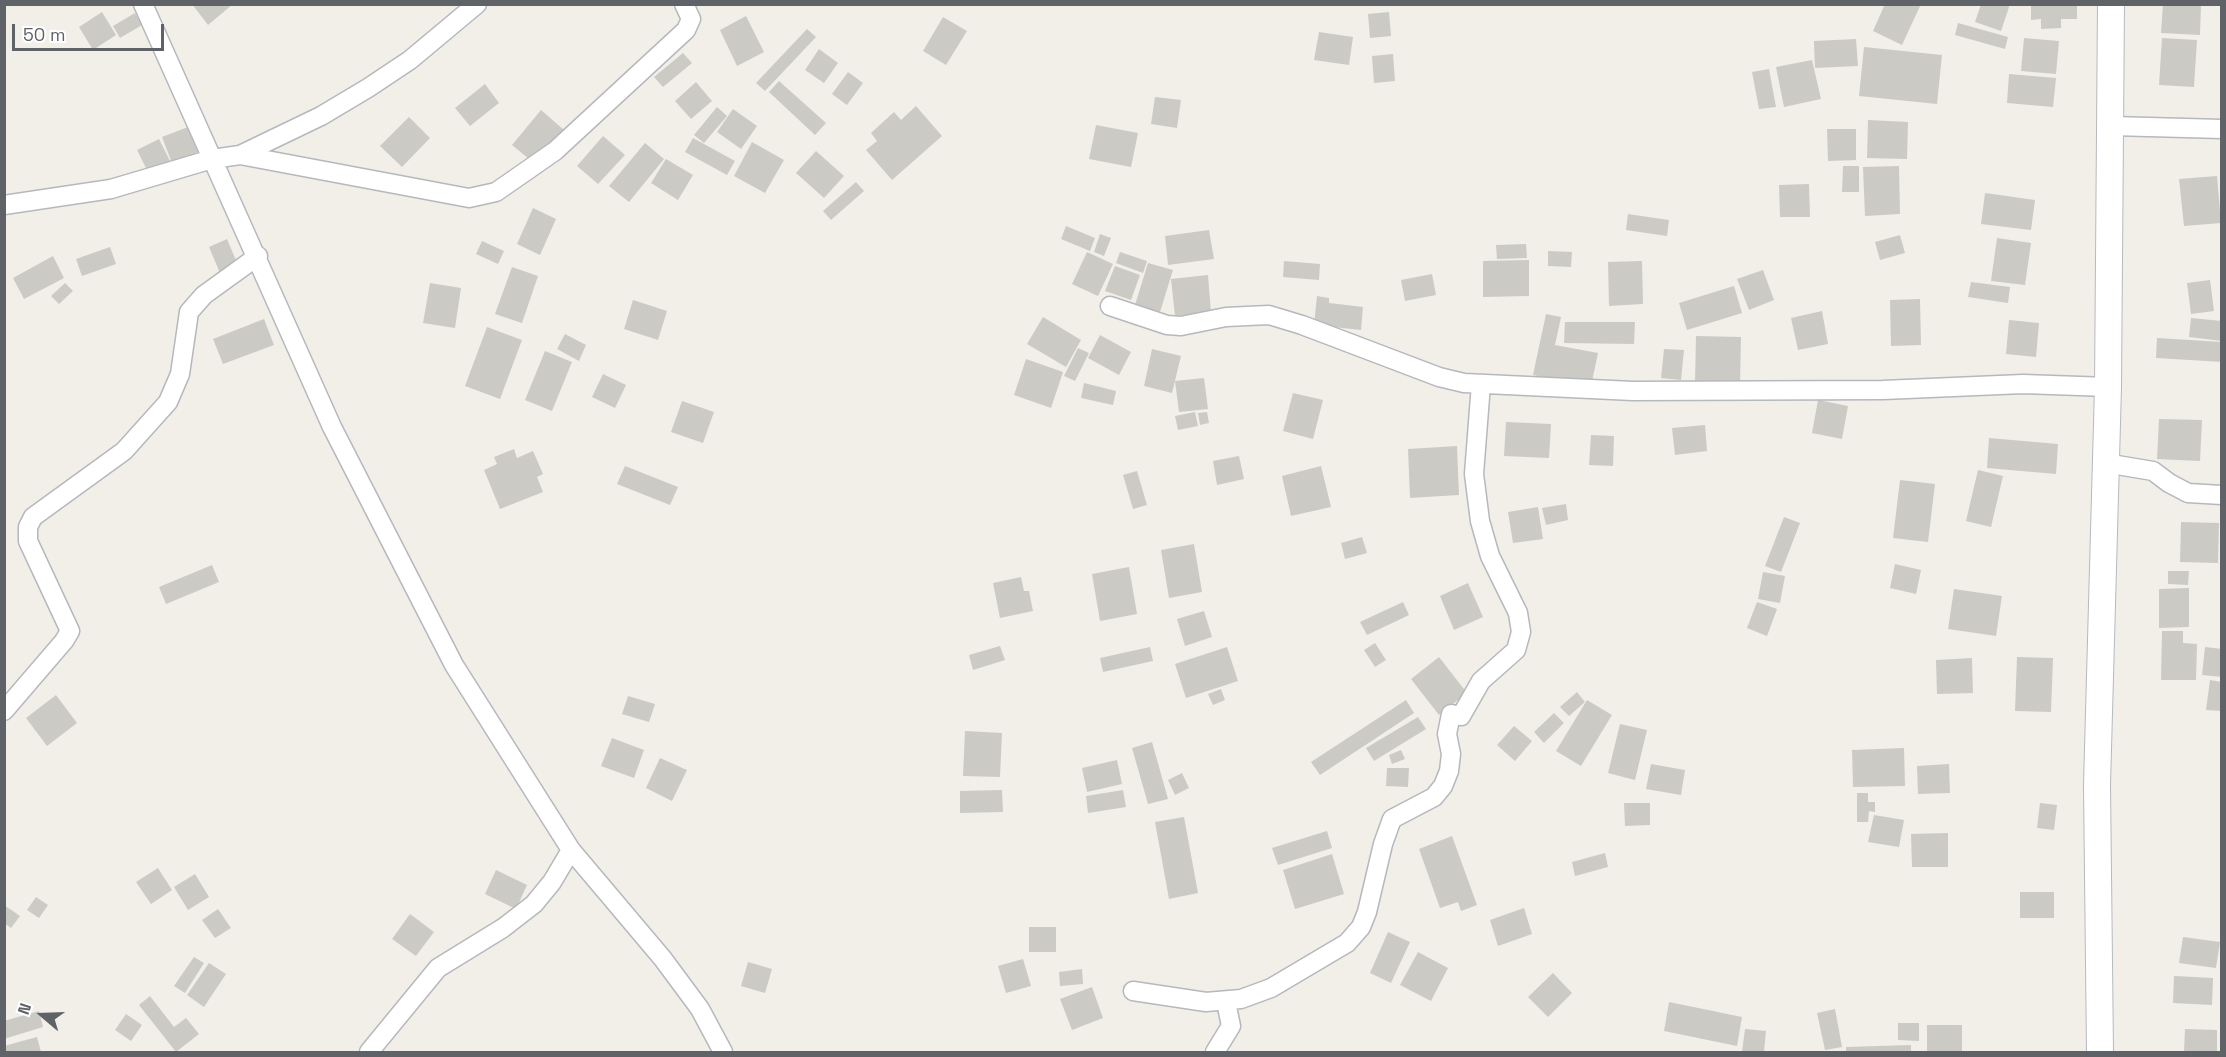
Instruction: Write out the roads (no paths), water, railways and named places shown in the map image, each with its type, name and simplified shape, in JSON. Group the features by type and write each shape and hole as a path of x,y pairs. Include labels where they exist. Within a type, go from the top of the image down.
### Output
{"main road":[{"path":"2100,1053 2097,785 2108,387 2112,126 2111,4"}],"street":[{"path":"143,4 258,256 332,427 424,612 454,665 571,850 700,1009 723,1053"},
{"path":"4,205 111,189 212,159 240,155 321,116 368,88 410,60 477,4"},
{"path":"240,155 469,198 496,192 555,151 686,30 691,19 684,4"},
{"path":"2112,126 2222,129"},
{"path":"4,711 70,631 28,541 28,527 33,517 124,451 168,402 180,374 189,312 204,295 258,256"},
{"path":"1110,306 1167,325 1181,326 1257,314 1276,317 1439,377 1481,384 1633,391 1883,390 2023,384 2108,387"},
{"path":"1132,991 1206,1002 1226,1002 1271,988 1347,943 1361,927 1374,887 1386,831 1392,819 1434,797 1443,786 1449,771 1451,754 1447,734 1451,714 1461,716 1480,681 1516,650 1521,632 1518,613 1490,556 1480,521 1474,474 1481,384"},
{"path":"2105,463 2153,471 2188,493 2222,495"},
{"path":"369,1053 438,968 503,928 534,904 552,882 571,850"},
{"path":"1215,1053 1232,1026 1226,1002"}]}
